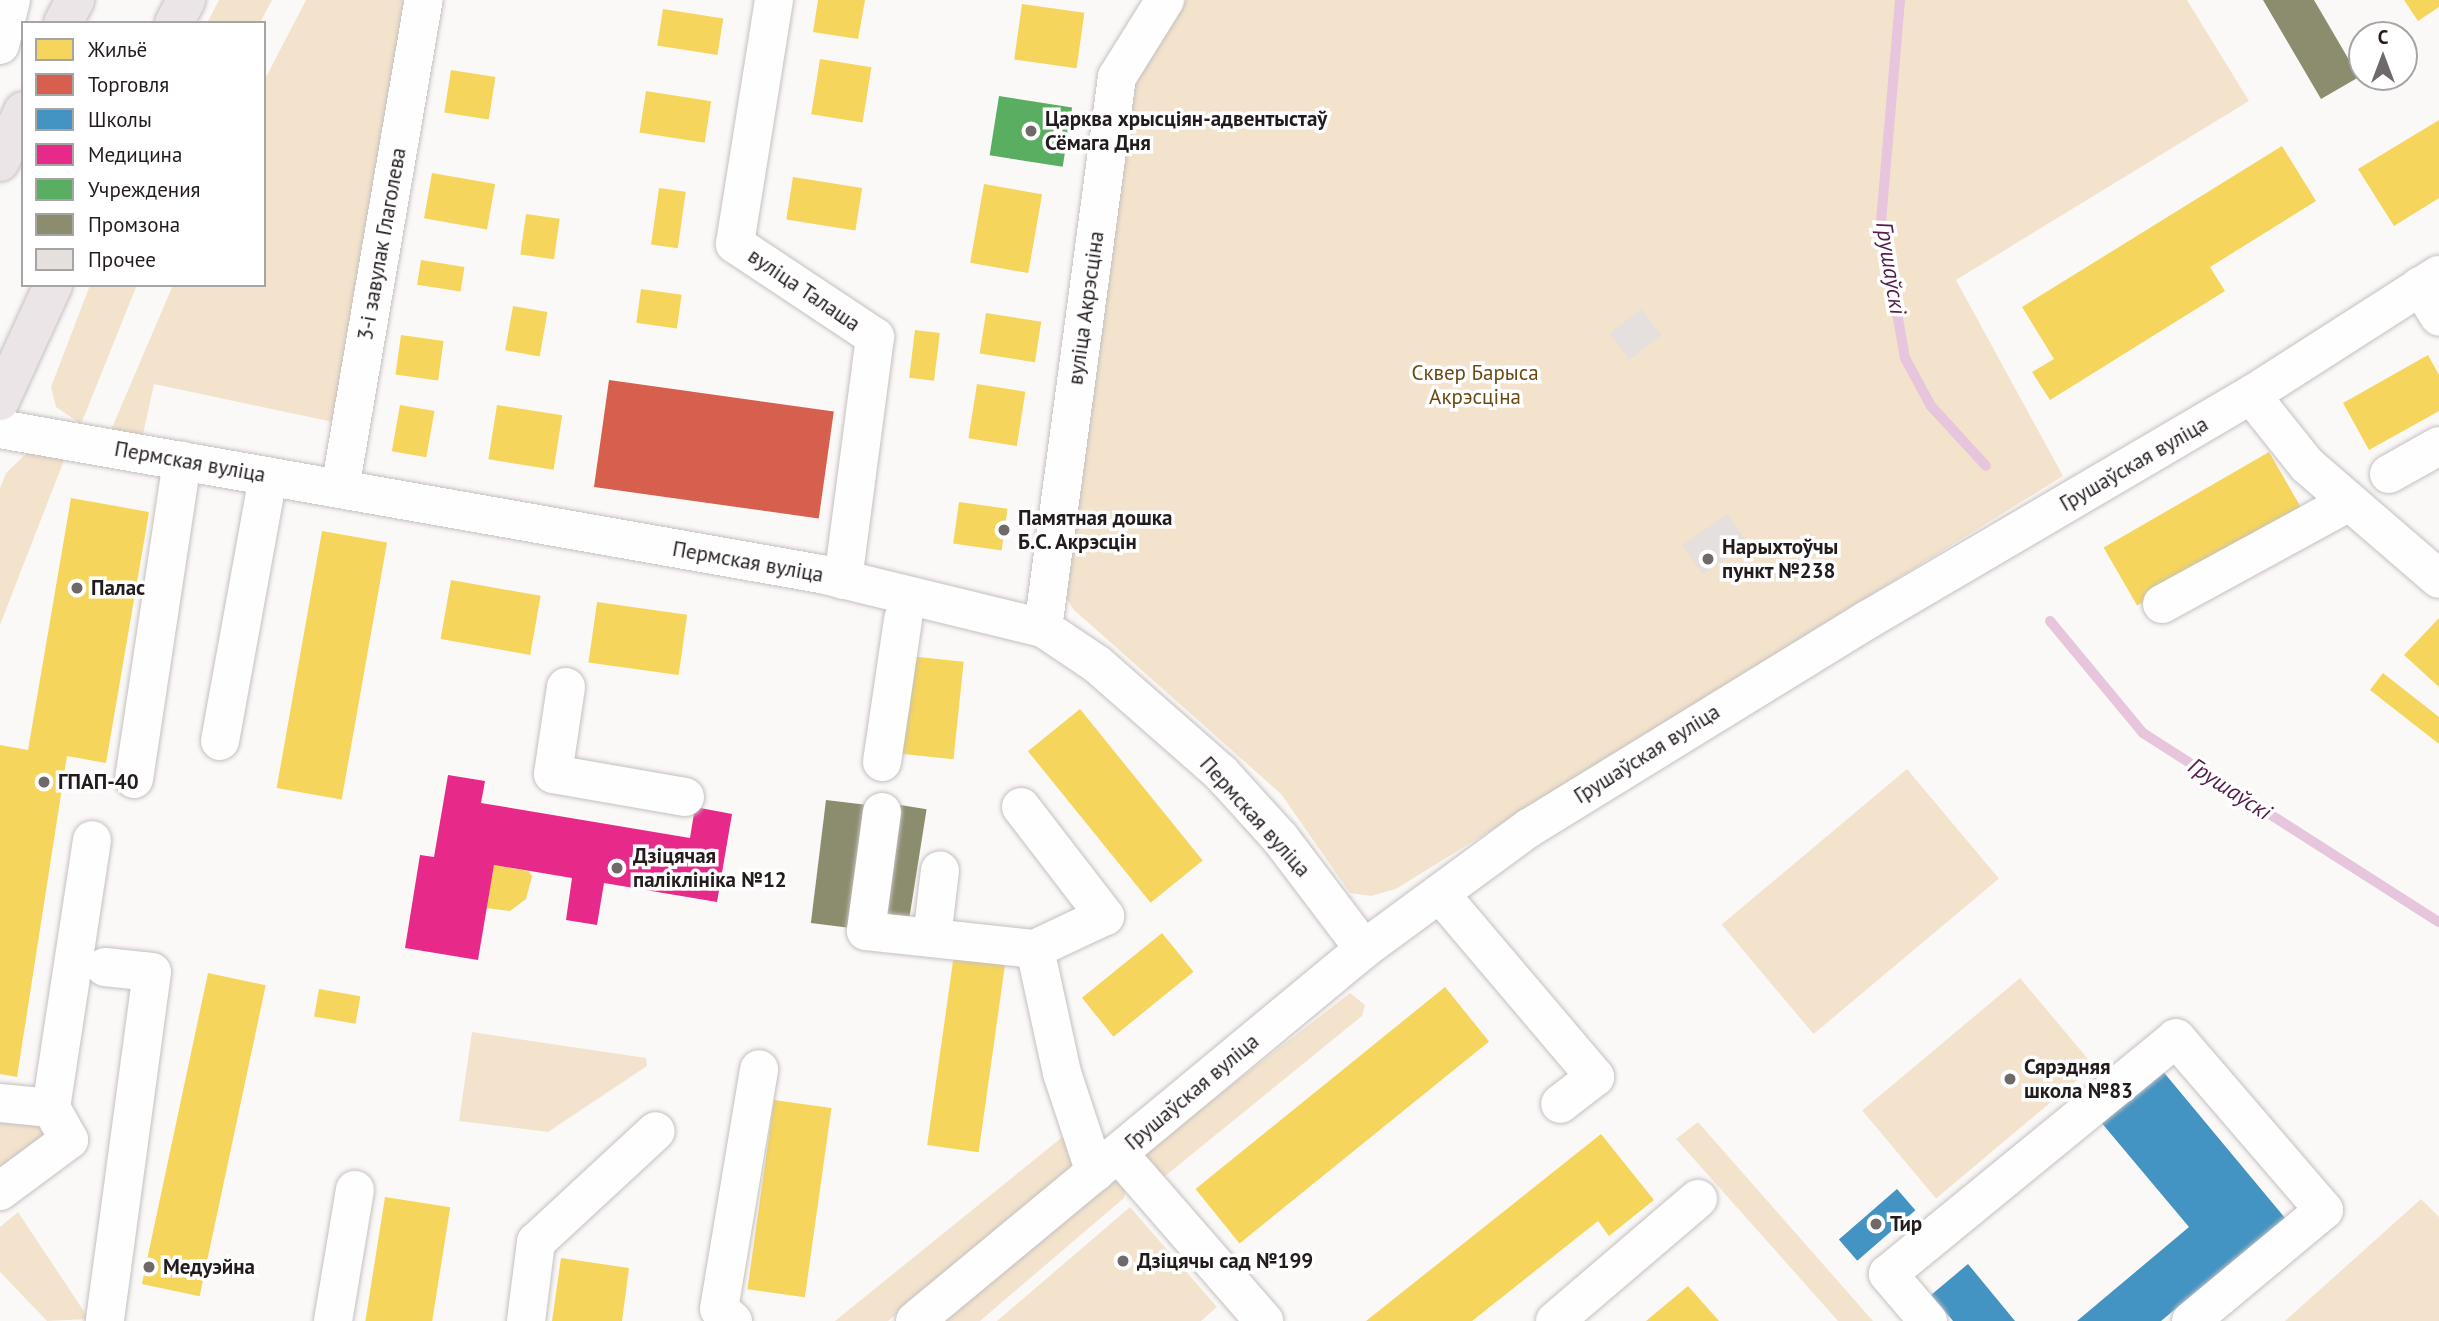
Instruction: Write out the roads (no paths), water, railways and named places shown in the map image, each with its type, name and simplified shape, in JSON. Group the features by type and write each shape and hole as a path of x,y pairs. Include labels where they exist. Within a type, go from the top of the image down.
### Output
{"main road":[{"path":"64,21 75,0"},
{"path":"175,21 186,0"},
{"path":"0,162 21,115"},
{"path":"0,401 51,287"}],"street":[{"path":"0,45 10,0"},
{"name":"3-і завулак Глаголева","path":"340,489 424,0"},
{"name":"вуліца Талаша","path":"774,0 735,244 875,337 843,580"},
{"name":"вуліца Акрэсціна","path":"1043,628 1117,77 1165,0"},
{"name":"Грушаўская вуліца","path":"915,1321 1364,949 1529,828 1676,735 2251,395 2433,292"},
{"path":"2251,395 2307,465 2347,503 2439,579"},
{"name":"Пермская вуліца","path":"0,429 843,580 1043,628 1098,665 1221,773 1280,838 1364,949"},
{"path":"2389,474 2439,446"},
{"path":"134,779 182,461"},
{"path":"220,741 268,476"},
{"path":"2162,604 2347,503"},
{"path":"882,762 903,619"},
{"path":"566,687 553,774 685,797"},
{"path":"882,812 866,931 1035,949 1105,916 1021,807"},
{"path":"69,1140 51,1108 92,840"},
{"path":"932,938 940,870"},
{"path":"1440,894 1595,1077 1560,1104"},
{"path":"1035,949 1062,1073 1107,1163 1264,1321"},
{"path":"105,967 152,972 105,1321"},
{"path":"1928,1321 1888,1274 2176,1038 2324,1210 2191,1321"},
{"path":"733,1321 719,1308 759,1069"},
{"path":"0,1103 51,1108"},
{"path":"526,1321 536,1242 656,1131"},
{"path":"0,1191 69,1140 130,1147"},
{"path":"334,1321 355,1190"},
{"path":"1555,1321 1698,1199"}],"waterway":[{"name":"Грушаўскі","path":"1900,0 1881,222 1905,358 1931,406 1986,466"},
{"name":"Грушаўскі","path":"2050,621 2143,733 2439,922"}],"place":[{"name":"Царква хрысціян-адвентыстаў Сёмага Дня","path":"1031,131"},
{"name":"Памятная дошка Б.С. Акрэсцін","path":"1004,530"},
{"name":"Нарыхтоўчы пункт №238","path":"1708,559"},
{"name":"Палас","path":"77,588"},
{"name":"ГПАП-40","path":"44,782"},
{"name":"Дзіцячая паліклініка №12","path":"617,868"},
{"name":"Сярэдняя школа №83","path":"2010,1079"},
{"name":"Тир","path":"1876,1224"},
{"name":"Дзіцячы сад №199","path":"1123,1261"},
{"name":"Медуэйна","path":"149,1267"}],"park label":[{"name":"Сквер Барыса Акрэсціна","path":"1475,385"}]}
